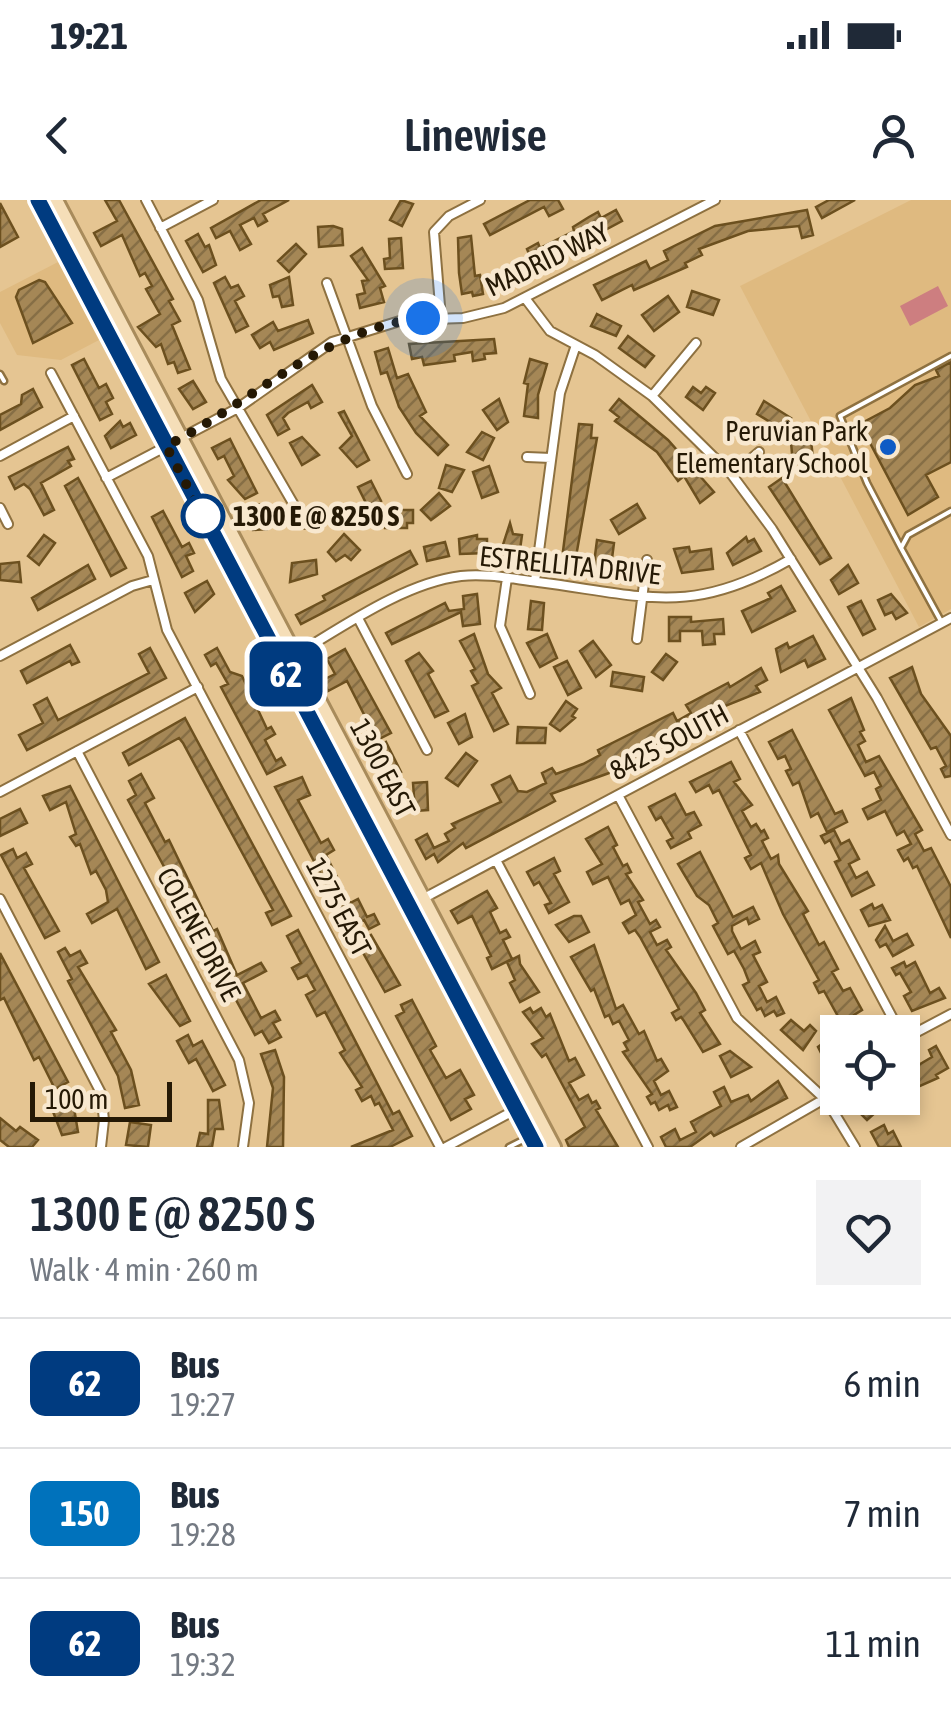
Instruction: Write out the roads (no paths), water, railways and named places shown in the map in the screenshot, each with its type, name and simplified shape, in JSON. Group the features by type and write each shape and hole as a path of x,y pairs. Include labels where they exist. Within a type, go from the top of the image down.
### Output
{"main road":[{"name":"1300 EAST","path":"38,200 409,906 523,1105 554,1147"},
{"name":"1300 EAST","path":"56,200 423,898 523,1105 534,1141"}],"street":[{"path":"146,200 198,300 215,365 305,524"},
{"path":"160,228 213,200"},
{"path":"441,318 434,232 449,216 480,200"},
{"name":"MADRID WAY","path":"106,478 238,408 316,350 404,320 483,315 525,298 715,200"},
{"path":"328,283 372,406 407,474"},
{"path":"525,298 550,331 652,396 732,475 791,558 858,668 951,835"},
{"path":"652,396 696,343"},
{"path":"535,581 560,393 576,345"},
{"name":"1275 EAST","path":"51,373 148,556 162,620 443,1147"},
{"path":"0,456 74,416"},
{"path":"732,475 759,452"},
{"path":"527,456 551,458"},
{"path":"0,508 8,524"},
{"name":"ESTRELLITA DRIVE","path":"295,654 435,582 475,575 678,599 720,593 791,558"},
{"path":"638,639 647,560"},
{"path":"507,578 500,626 530,694"},
{"path":"0,656 132,586 153,580"},
{"name":"8425 SOUTH","path":"409,906 951,618"},
{"path":"358,620 427,750"},
{"path":"0,792 198,687"},
{"path":"739,730 890,1015"},
{"name":"COLENE DRIVE","path":"77,751 239,1060 249,1103 243,1147"},
{"path":"618,795 737,1018 820,1095"},
{"path":"496,860 648,1147"},
{"path":"0,899 101,1093 101,1147"},
{"path":"920,1029 951,1014"},
{"path":"443,1147 523,1105"},
{"path":"741,1147 820,1105"},
{"path":"836,1115 855,1147"}],"lane":[{"path":"942,623 866,484 840,416 951,356"},
{"path":"0,374 4,380"},
{"path":"901,548 908,534 951,511"},
{"path":"508,1147 534,1141"}],"place":[{"name":"Peruvian Park Elementary School","path":"888,447"},
{"name":"1300 E @ 8250 S","path":"203,516"}]}
